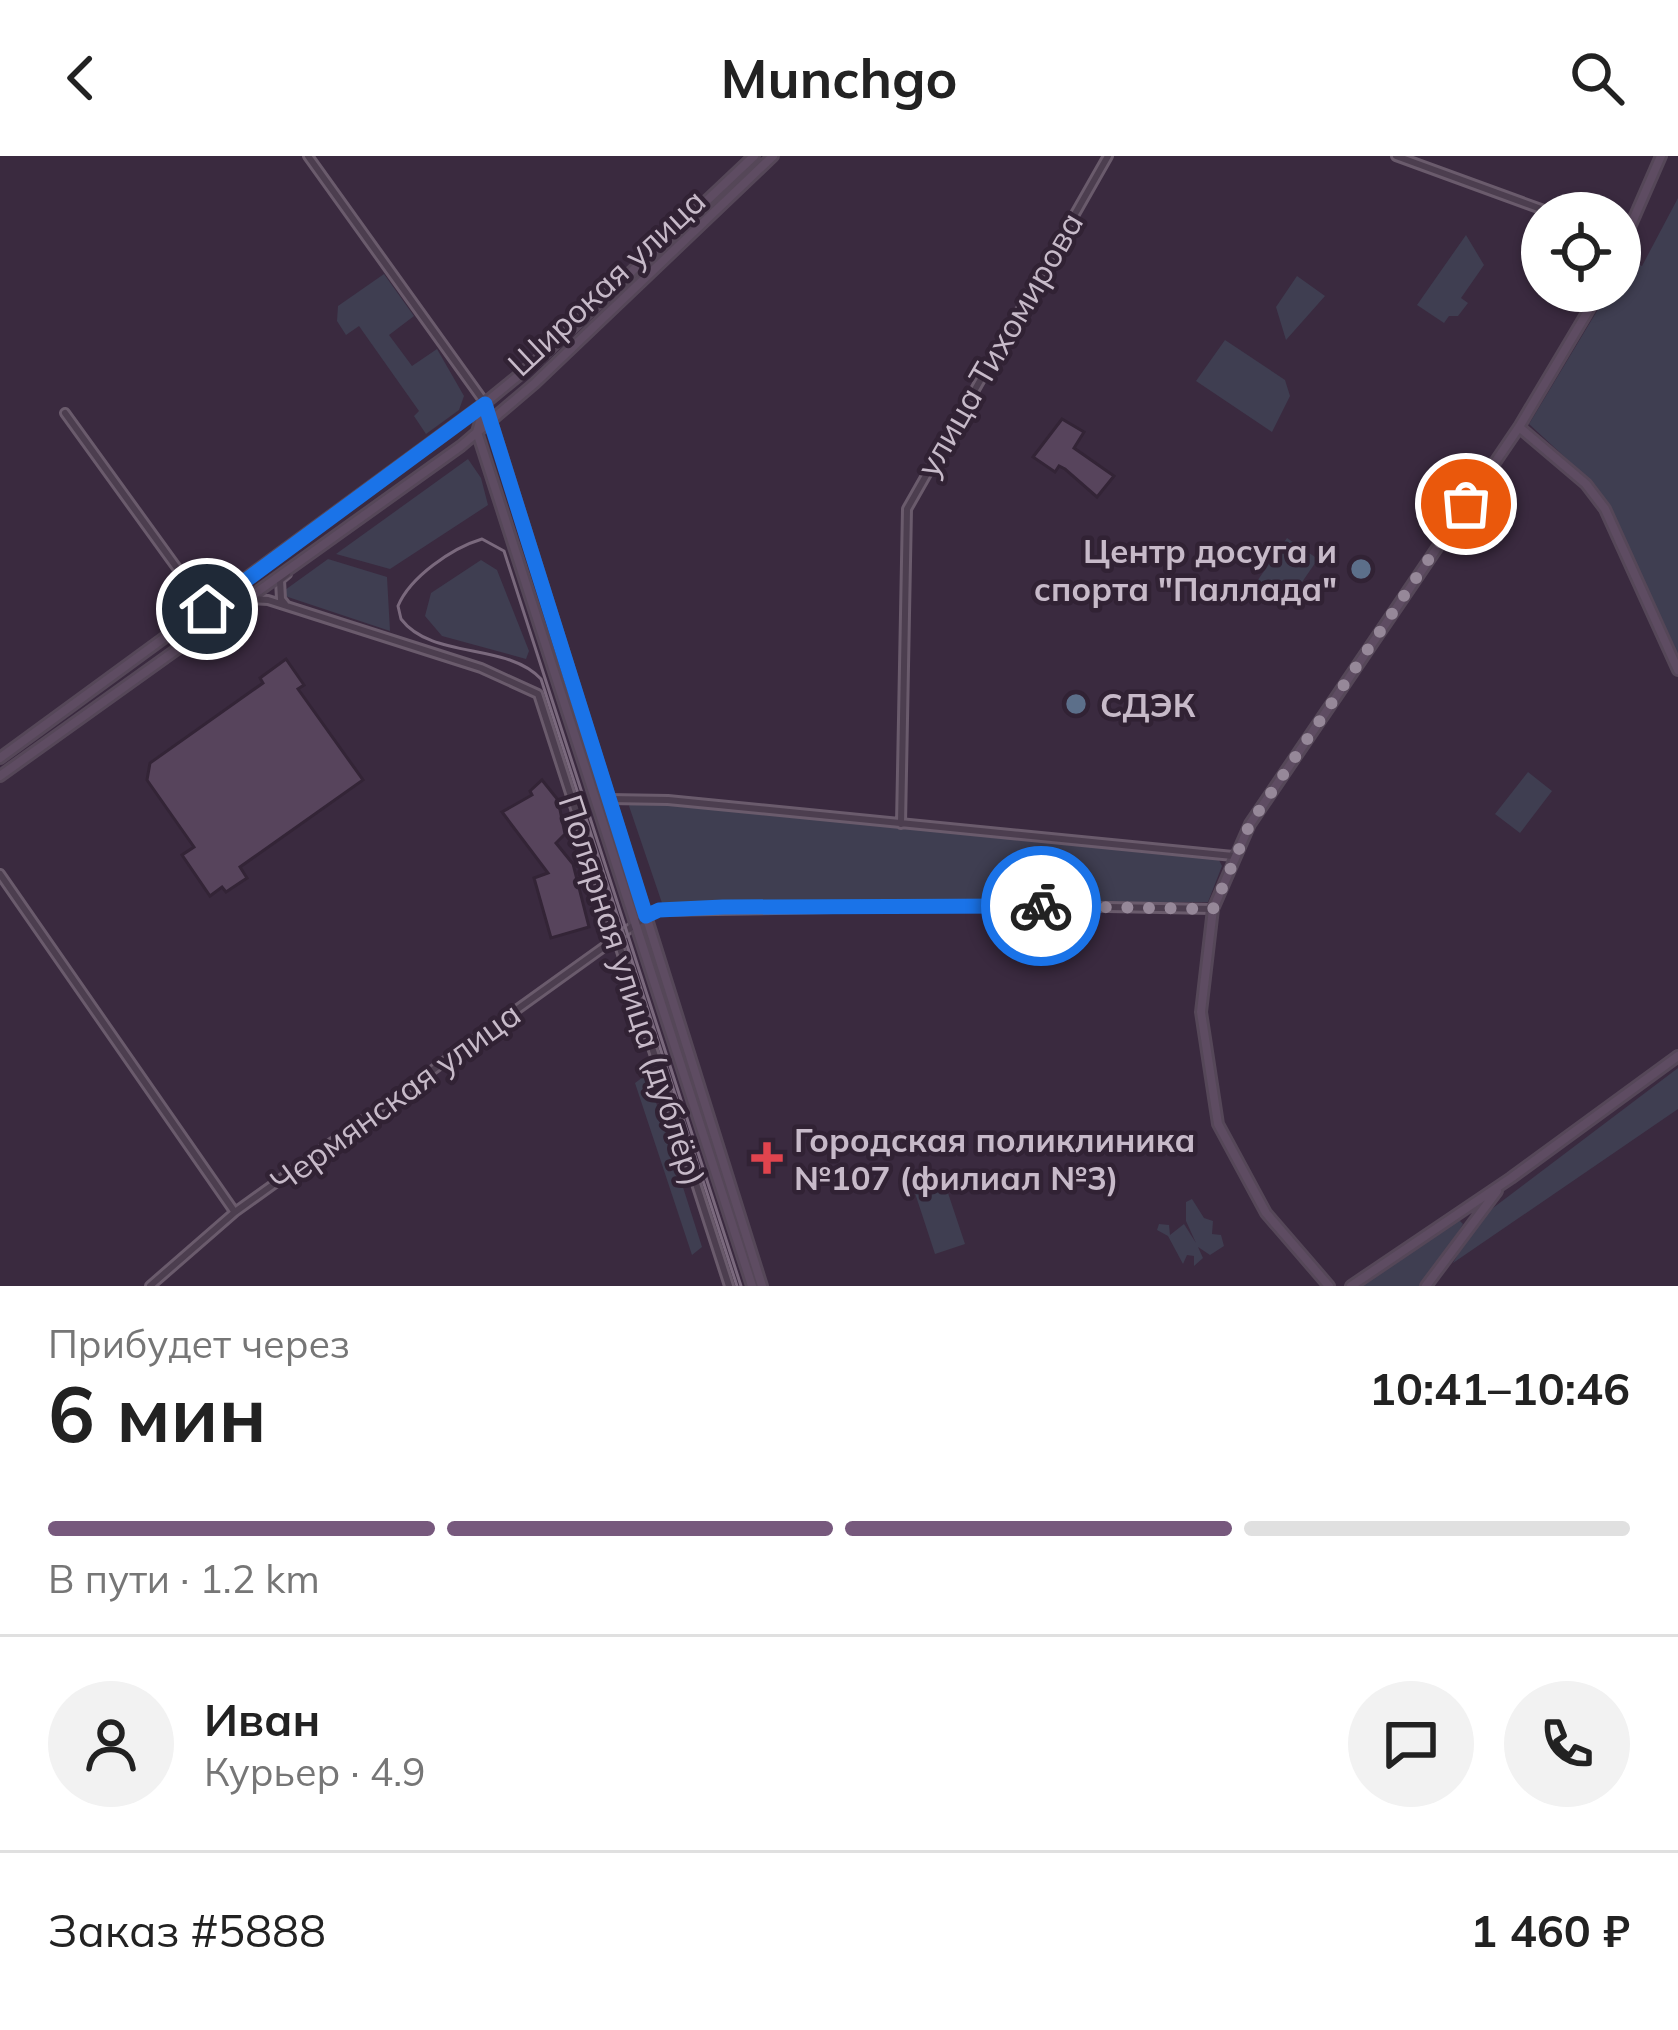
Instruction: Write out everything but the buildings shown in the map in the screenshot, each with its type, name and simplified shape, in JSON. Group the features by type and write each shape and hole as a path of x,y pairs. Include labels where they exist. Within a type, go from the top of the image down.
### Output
{"main road":[{"name":"Широкая улица","path":"0,758 485,404 754,156"},
{"name":"Широкая улица","path":"0,776 477,432 773,156"},
{"path":"1641,201 1661,156"},
{"path":"1329,1286 1266,1213 1222,1135 1201,1012 1213,909 1233,856 1293,758 1519,427 1587,312"},
{"path":"485,404 762,1286"},
{"path":"485,404 477,432 752,1286"},
{"path":"1519,427 1586,484 1605,508 1678,670"},
{"path":"1351,1286 1511,1178 1678,1056"},
{"path":"1426,1286 1465,1228 1511,1178"},
{"path":"1455,1215 1465,1219 1465,1228"}],"street":[{"path":"308,156 485,404"},
{"name":"улица Тихомирова","path":"901,824 907,509 1108,156"},
{"path":"1396,156 1521,202"},
{"path":"65,413 216,622"},
{"path":"288,606 280,599 280,580 296,566"},
{"path":"249,599 288,606"},
{"name":"Полярная улица (дублёр)","path":"288,606 481,668 538,694 729,1286"},
{"path":"557,750 579,743"},
{"path":"609,799 668,800 1233,856"},
{"path":"0,874 235,1212"},
{"path":"646,916 659,910 723,907 1213,909"},
{"name":"Чермянская улица","path":"150,1286 235,1212 646,916"}],"shaded area":[{"path":"1678,198 1678,654 1609,505 1595,485 1529,424 1596,312 1641,312 1642,266"},
{"path":"1466,235 1484,265 1461,298 1468,303 1444,323 1417,305"},
{"path":"384,274 414,316 389,335 412,366 437,349 464,396 459,410 426,434 414,416 419,411 359,326 346,335 337,321 338,306"},
{"path":"1297,276 1325,296 1286,340 1276,307"},
{"path":"1225,340 1285,380 1290,396 1272,432 1196,381"},
{"path":"468,459 481,478 488,505 390,569 336,554"},
{"path":"1287,538 1318,559 1284,608 1253,587"},
{"path":"328,559 387,577 390,631 285,596 285,590"},
{"path":"481,560 497,570 529,651 526,659 442,636 425,616 431,593"},
{"path":"1528,772 1552,791 1520,833 1495,814"},
{"path":"632,801 1218,858 1222,866 1208,902 663,906 629,806"},
{"path":"1678,1068 1678,1109 1453,1263 1477,1220"},
{"path":"647,1074 702,1247 692,1255 635,1083"},
{"path":"945,1184 965,1244 935,1254 915,1193"},
{"path":"1192,1199 1204,1218 1213,1221 1212,1234 1221,1235 1224,1246 1210,1255 1198,1247 1203,1258 1194,1266 1194,1256 1187,1255 1183,1264 1168,1236 1157,1230 1159,1224 1169,1225 1170,1235 1184,1224 1196,1243 1186,1221 1186,1202"},
{"path":"1457,1218 1463,1224 1439,1265 1419,1286 1359,1286"}],"tram line":[{"path":"737,1286 541,679 509,660 431,640 401,619 398,606 422,574 482,539 504,551 741,1286"}],"way so far":[{"path":"1041,906 1213,909 1250,824 1466,504"}],"place":[{"name":"Центр досуга и спорта \"Паллада\"","path":"1361,569"},
{"name":"СДЭК","path":"1076,704"},
{"name":"Городская поликлиника №107 (филиал №3)","path":"767,1158"}],"route":[{"path":"207,609 485,404 646,916 659,910 723,907 1041,906"}]}
